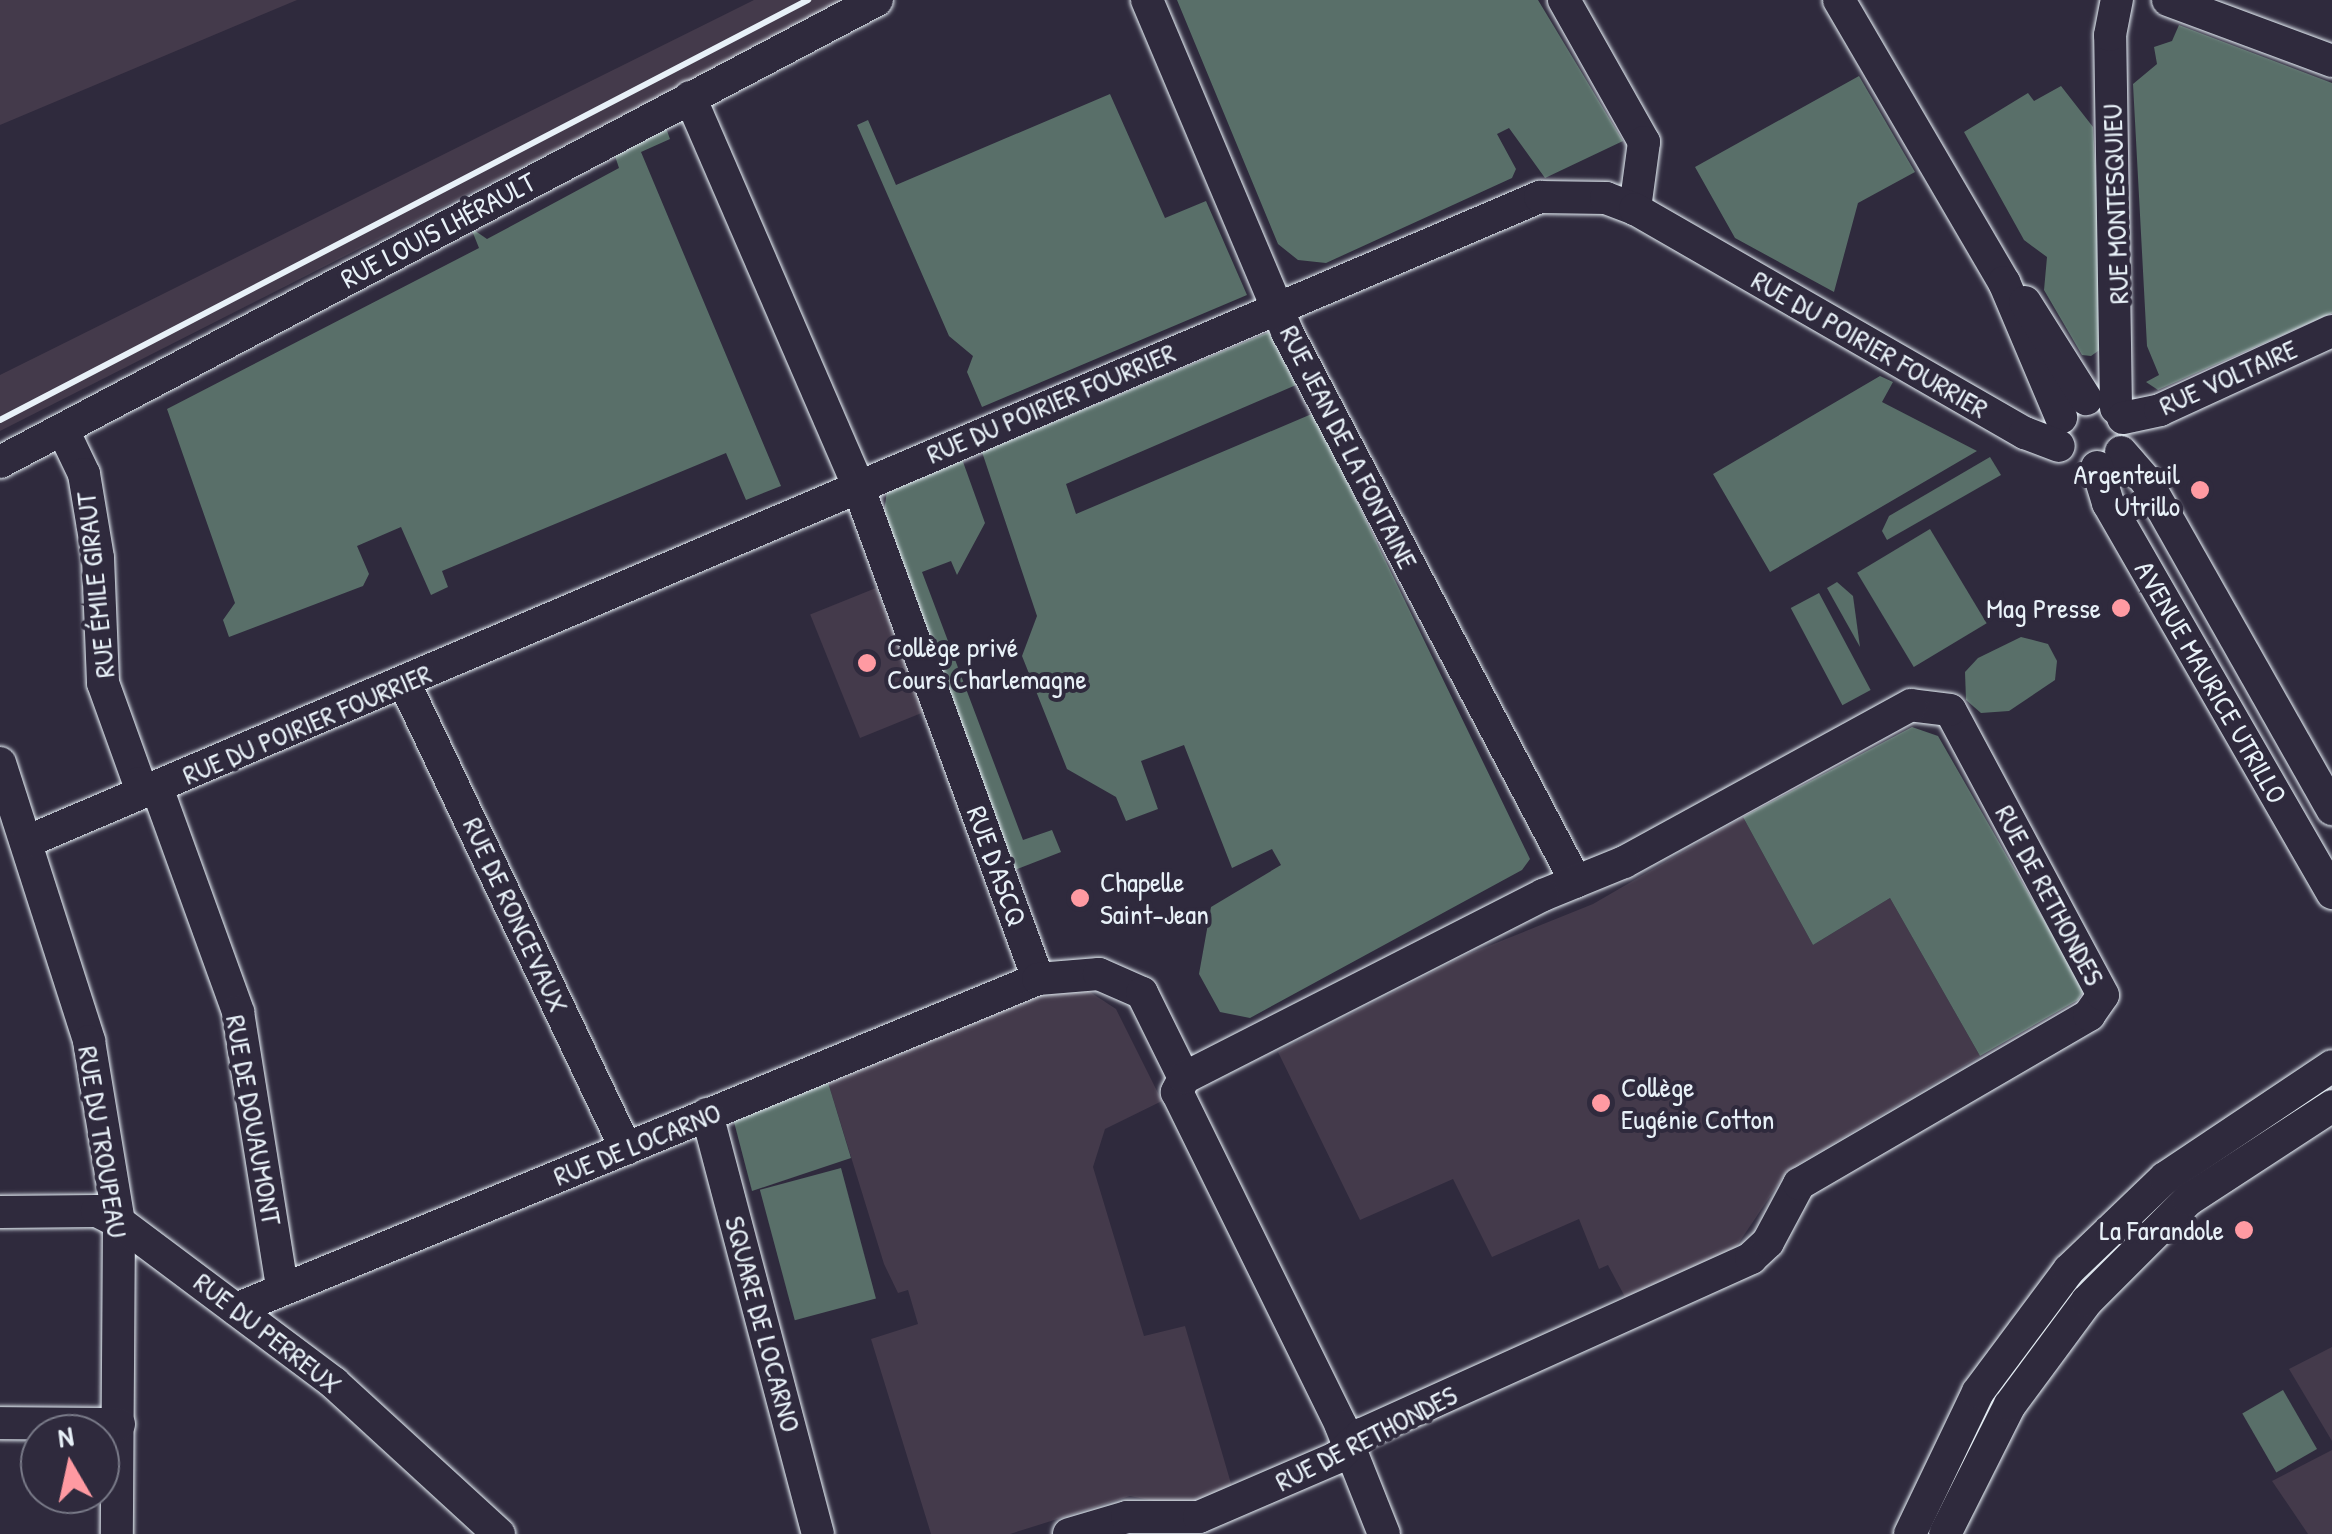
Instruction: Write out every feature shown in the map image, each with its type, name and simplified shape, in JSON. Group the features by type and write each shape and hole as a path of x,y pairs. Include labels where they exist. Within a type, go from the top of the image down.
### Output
{"street":[{"name":"RUE LOUIS LHÉRAULT","path":"0,462 877,0"},
{"name":"RUE JEAN DE LA FONTAINE","path":"1146,0 1278,310 1576,882"},
{"path":"1564,0 1644,142 1634,209"},
{"path":"1839,0 2004,282 2089,418"},
{"name":"RUE MONTESQUIEU","path":"2109,459 2089,418 2110,35 2117,0"},
{"path":"2168,0 2332,61"},
{"name":"RUE D'ASCQ","path":"690,97 858,486 1038,980"},
{"name":"RUE DU POIRIER FOURRIER","path":"26,842 1540,197 1606,198 1634,209 2024,433 2089,418 2076,464 2109,459"},
{"name":"RUE VOLTAIRE","path":"2089,418 2160,410 2332,331"},
{"name":"RUE ÉMILE GIRAUT","path":"63,430 84,474 98,558 103,683 139,783 153,788"},
{"name":"AVENUE MAURICE UTRILLO","path":"2332,809 2147,482 2109,459 2108,504 2332,893"},
{"name":"RUE DE RONCEVAUX","path":"404,682 626,1149"},
{"name":"RUE DE RETHONDES","path":"1070,1534 1126,1517 1199,1517 1338,1457 1362,1434 1752,1258 1768,1242 1799,1184 2089,1015 2103,995 1950,710 1932,703 1912,705 1576,882 1184,1078"},
{"name":"RUE DU TROUPEAU","path":"0,764 89,1041 119,1222 119,1414"},
{"name":"RUE DE DOUAUMONT","path":"153,788 238,1012 282,1287"},
{"path":"1038,980 1099,974 1142,993 1184,1078 1177,1092 1349,1446 1384,1534"},
{"name":"RUE DE LOCARNO","path":"236,1308 1038,980"},
{"path":"1910,1534 1978,1392 2070,1270 2164,1178 2332,1066"},
{"path":"1945,1534 2010,1405 2087,1302 2188,1200 2332,1106"},
{"name":"SQUARE DE LOCARNO","path":"708,1114 818,1534"},
{"name":"RUE DU PERREUX","path":"0,1212 96,1212 119,1222 334,1383 499,1534"}],"shaded area":[{"path":"0,0 297,0 0,125"},
{"path":"754,0 850,0 0,431 0,375"},
{"name":"Collège privé Cours Charlemagne","path":"876,588 926,711 860,738 810,615"},
{"name":"Collège Eugénie Cotton","path":"1743,817 1813,945 1890,898 1980,1056 1787,1171 1736,1247 1625,1297 1608,1265 1599,1269 1579,1219 1492,1257 1453,1179 1360,1220 1278,1052 1466,955 1593,904"},
{"path":"1051,988 1087,990 1116,1009 1162,1101 1105,1129 1093,1167 1144,1336 1185,1326 1232,1487 1187,1508 1130,1496 1010,1534 931,1534 871,1339 918,1324 908,1290 898,1293 884,1264 827,1079"},
{"path":"2332,1347 2332,1441 2289,1369"},
{"path":"2332,1450 2332,1534 2308,1534 2272,1481"}],"green space":[{"path":"1177,0 1538,0 1623,141 1545,178 1509,128 1497,134 1516,169 1512,178 1326,263 1298,260 1278,244"},
{"path":"2179,25 2332,83 2332,313 2158,390 2146,382 2159,375 2147,346 2133,84 2157,64 2154,47 2172,41"},
{"path":"1859,76 1915,172 1858,203 1834,292 1735,238 1695,167"},
{"path":"2061,86 2093,127 2105,346 2091,356 2082,355 2044,290 2047,257 2024,240 1964,132 2028,93 2034,101"},
{"path":"1110,94 1165,218 1206,201 1247,295 982,407 967,372 973,356 949,336 857,125 868,120 896,185"},
{"path":"665,125 670,139 641,152 781,486 746,500 726,453 442,571 448,587 431,595 401,527 357,546 369,574 363,586 229,637 223,620 235,603 167,409 479,248 471,228 487,239 619,168 614,153"},
{"path":"1269,332 1296,385 1066,484 1076,514 1314,413 1530,859 1522,870 1250,1018 1220,1012 1199,974 1211,907 1281,865 1272,849 1232,868 1184,745 1141,761 1158,809 1126,821 1116,797 1067,769 1022,656 1037,616 982,452"},
{"path":"1880,376 1893,382 1882,402 1977,451 1770,572 1713,474"},
{"path":"1990,457 2001,475 1887,540 1882,531 1889,516"},
{"path":"962,459 985,523 957,575 951,561 922,572 1023,840 1052,830 1061,852 1015,870 884,512 887,491"},
{"path":"1930,529 1987,623 1914,667 1857,573"},
{"path":"1837,582 1853,596 1860,647 1827,588"},
{"path":"1819,593 1871,690 1842,705 1791,608"},
{"path":"2021,637 2048,644 2057,661 2055,680 2009,711 1981,713 1966,700 1965,672 1978,658"},
{"path":"1912,727 1938,736 2084,990 2078,1000 1980,1056 1890,898 1813,945 1743,817"},
{"path":"827,1079 851,1158 752,1191 733,1118"},
{"path":"841,1168 876,1298 795,1320 760,1190"},
{"path":"2283,1390 2317,1449 2276,1472 2242,1414"}],"railway":[{"path":"0,420 808,0"}],"place":[{"name":"Argenteuil Utrillo","path":"2200,490"},
{"name":"Mag Presse","path":"2121,608"},
{"name":"Collège privé Cours Charlemagne","path":"867,663"},
{"name":"Chapelle Saint-Jean","path":"1080,898"},
{"name":"Collège Eugénie Cotton","path":"1601,1103"},
{"name":"La Farandole","path":"2244,1230"}]}
